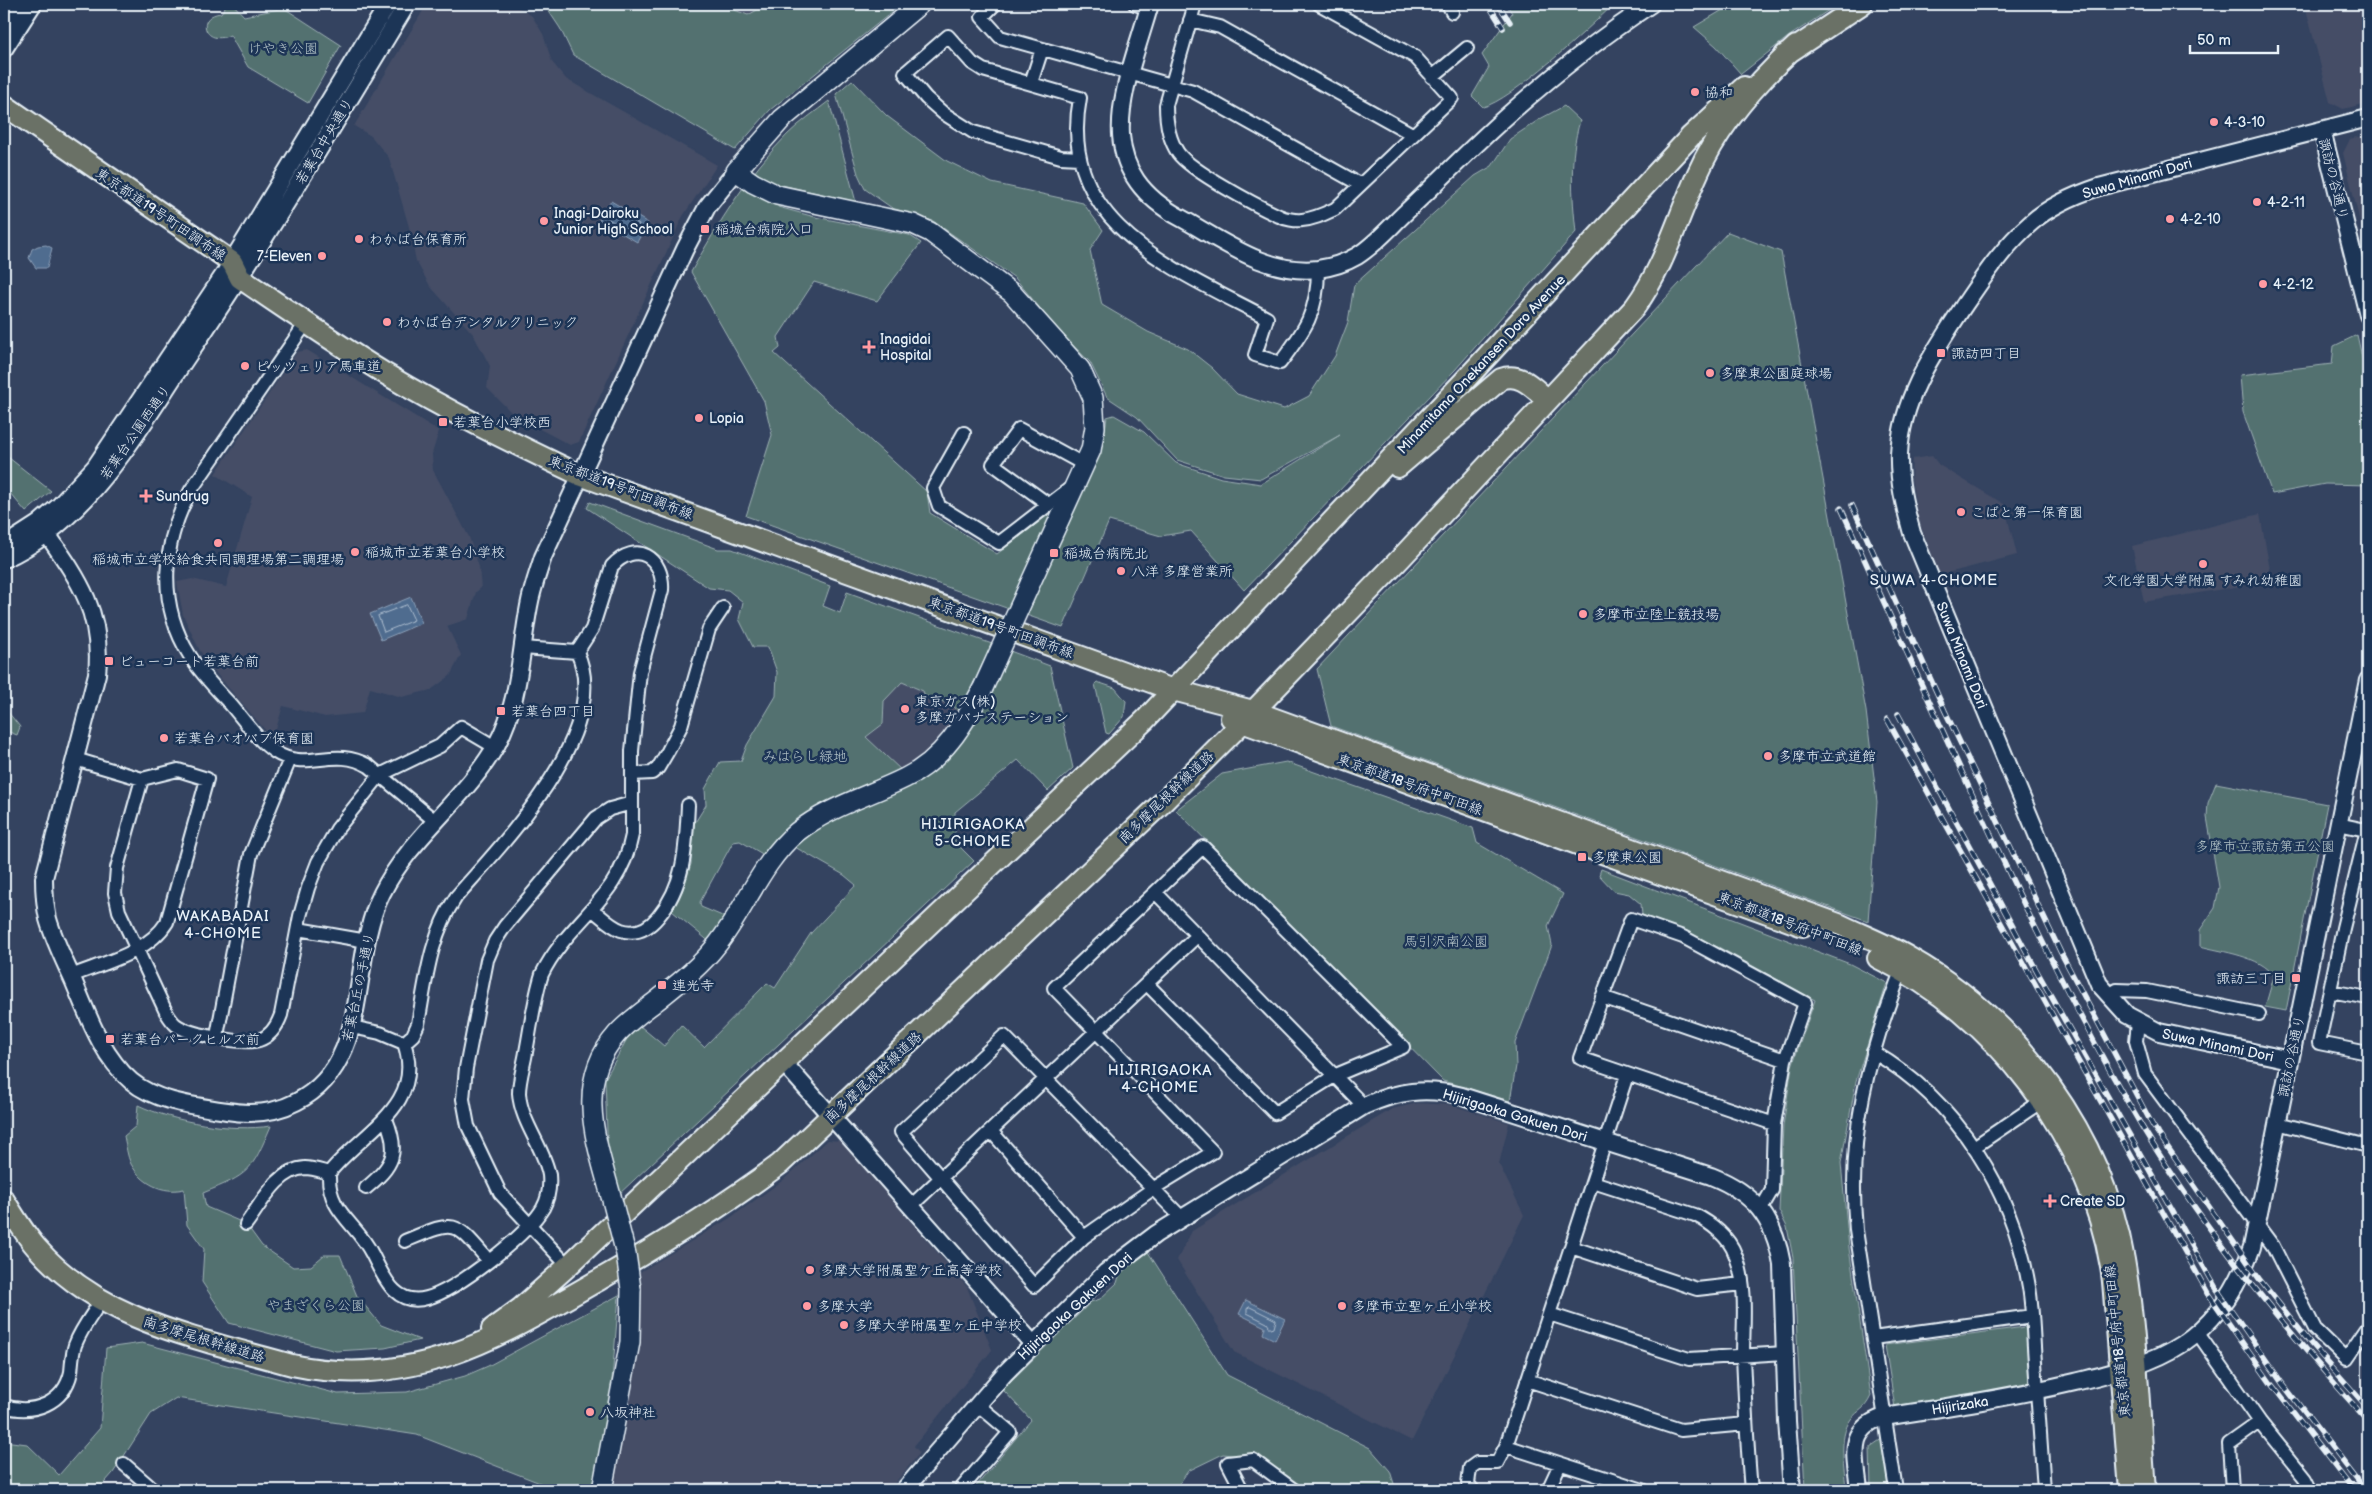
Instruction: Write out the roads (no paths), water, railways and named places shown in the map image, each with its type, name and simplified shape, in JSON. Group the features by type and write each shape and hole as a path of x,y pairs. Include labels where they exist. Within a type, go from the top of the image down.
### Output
{"main road":[{"path":"602,1490 630,1342 631,1289 626,1254 596,1143 590,1104 593,1081 608,1046 626,1025 688,976 715,948 772,858 797,832 829,812 907,778 945,747 964,723 983,688 1085,465 1094,437 1093,398 1080,369 1012,292 930,232 914,224 777,195 753,183 736,171 782,119 920,4"},
{"name":"Minamitama Onekansen Doro Avenue","path":"1173,690 1342,512 1691,136 1722,106 1796,46 1862,4"},
{"name":"Minamitama Onekansen Doro Avenue","path":"1247,717 1400,558 1635,307 1645,294 1669,247 1698,173 1714,143 1748,95 1796,46"},
{"name":"東京都道19号町田調布線","path":"4,105 306,323 384,373 493,433 580,474 1247,717"},
{"name":"東京都道19号町田調布線","path":"4,121 232,271"},
{"path":"1342,512 1501,379 1515,376 1524,380 1548,400"},
{"name":"南多摩尾根幹線道路","path":"450,1354 498,1325 568,1266 1068,794 1173,690"},
{"name":"東京都道18号府中町田線","path":"1247,717 1836,938 1902,969 1951,1004 1993,1040 2042,1101 2077,1158 2097,1214 2112,1267 2129,1368 2145,1490"},
{"name":"東京都道18号府中町田線","path":"1247,717 1841,925 1910,958 1960,992 2003,1030 2055,1092 2071,1115 2090,1151 2110,1202 2124,1259 2129,1368 2130,1490"},
{"name":"南多摩尾根幹線道路","path":"4,1200 25,1232 48,1259 63,1274 101,1301 148,1323 314,1370 353,1373 388,1371 422,1364 504,1334 699,1221 735,1198 780,1164 1154,811 1247,717"}],"street":[{"path":"4,28 20,4"},
{"path":"4,49 33,4"},
{"name":"若葉台中央通り","path":"232,271 388,4"},
{"name":"若葉台中央通り","path":"232,271 407,4"},
{"path":"994,4 982,16 1000,37 1193,91 1359,184"},
{"path":"1195,4 1166,105 1169,135 1178,153 1192,167 1281,217 1301,220 1318,217 1335,209 1359,184 1452,98 1415,57 1319,4"},
{"path":"1145,5 1119,125 1121,144 1127,164 1138,183 1152,199 1167,210 1260,261 1279,267 1318,268 1342,263 1372,245 1507,116 1562,69 1651,4"},
{"path":"1190,20 1220,27 1412,134"},
{"path":"1079,158 1061,157 973,132 943,113 926,98 905,73 948,36 972,63 983,70 1080,98 1076,131 1079,158 1098,201 1123,233 1161,260 1267,318 1255,355 1280,363 1305,330 1316,295 1318,268"},
{"path":"1432,77 1467,48"},
{"path":"1031,83 1042,49"},
{"name":"Suwa Minami Dori","path":"2290,1060 2159,1032 2138,1022 2117,1006 2093,974 1912,533 1900,478 1900,454 1904,423 1919,377 1992,264 2011,242 2045,212 2078,194 2099,187 2368,118"},
{"name":"諏訪の谷通り","path":"2322,130 2368,314"},
{"name":"若葉台丘の手通り","path":"47,534 75,574 93,611 99,651 97,674 44,878 44,892 49,920 71,976 98,1038 121,1073 136,1085 153,1094 233,1112 267,1112 280,1109 306,1097 320,1086 344,1053 352,1027 367,941 379,899 387,883 495,747 512,709 529,605 543,557 685,249 707,208 736,171"},
{"name":"若葉台公園西通り","path":"4,560 47,534 69,516 103,478 232,271"},
{"name":"若葉台公園西通り","path":"4,546 38,524 78,488 95,467 232,271"},
{"path":"306,323 188,495 175,526 168,553 166,579 174,624 190,656 261,739 275,752 290,759 310,760 339,756 350,757 369,766 435,821"},
{"path":"1048,504 993,464 1019,429 1085,465"},
{"path":"964,433 933,488 939,506 999,543 1077,483"},
{"path":"352,1027 380,1033 404,1043 408,1055 409,1074 404,1088 386,1119 339,1160 329,1173 330,1193 334,1205 369,1248 386,1282 404,1298 422,1300 441,1293 475,1274 530,1224 543,1209 549,1187 547,1167 525,1117 519,1092 538,987 549,961 593,910 620,874 625,864 632,835 634,729 640,672 662,590 663,579 660,567 644,554 634,554 618,560 612,566 592,629 577,652"},
{"path":"632,774 652,773 658,768 668,751 681,726 709,629 723,608"},
{"path":"523,648 577,652"},
{"path":"404,1043 413,1036 418,1024 434,940 444,916 456,898 541,796 556,773 569,747 576,726 585,678 584,667 577,652"},
{"name":"諏訪の谷通り","path":"2129,1368 2163,1355 2197,1332 2236,1287 2252,1247 2368,680"},
{"path":"142,779 115,880 119,911 166,1012 175,1024 186,1030 252,1042 269,1035 277,1026 282,1015 298,929 308,888 323,854 341,823 380,775 440,746 461,727 495,747"},
{"path":"71,976 136,949 157,936 167,922 207,779 178,770 142,779 75,759"},
{"path":"216,1036 251,854 290,759"},
{"path":"568,1266 500,1193 493,1182 468,1126 464,1108 465,1076 487,960 495,941 505,926 596,818 610,809 632,803"},
{"path":"593,910 613,926 622,930 634,932 651,925 665,908 675,891 682,869 686,848 688,805"},
{"path":"2338,824 2367,828 2319,1044 2368,1053"},
{"path":"1147,984 1275,1113 1336,1075 1403,1047 1203,847 1054,988 1213,1152 1154,1188 1084,1237 1034,1286 901,1132 1004,1036 1154,1188 1182,1218"},
{"path":"1156,893 1336,1075 1364,1106"},
{"path":"1761,1209 1772,1190 1774,1124 1785,1060 1805,1003 1683,937 1631,919 1580,1058 1774,1124"},
{"path":"298,929 367,941"},
{"path":"911,1206 1198,936"},
{"path":"1896,1490 1856,1230 1853,1187 1858,1116 1873,1052 1902,969"},
{"path":"2108,996 2117,990 2131,989 2260,1014"},
{"path":"2330,991 2368,998"},
{"path":"1602,997 1785,1060"},
{"path":"2138,1022 2136,1041 2145,1074 2273,1246 2315,1329 2346,1359 2368,1327"},
{"path":"1873,1052 1909,1076 1931,1097 1974,1146 1995,1182 2015,1230 2028,1280 2044,1490"},
{"path":"783,1062 1033,1344"},
{"path":"1473,1490 1468,1484 1470,1468 1477,1463 1497,1463 1506,1446 1627,1075"},
{"name":"Hijirigaoka Gakuen Dori","path":"904,1490 1033,1344 1106,1272 1129,1253 1182,1218 1364,1106 1401,1092 1423,1090 1446,1092 1732,1185 1748,1196 1761,1209 1777,1238 1781,1258 1792,1490"},
{"path":"1974,1146 2042,1101"},
{"path":"366,1188 382,1175 393,1155 391,1131 386,1119"},
{"path":"2277,1123 2368,1146"},
{"path":"991,1132 1084,1237"},
{"path":"246,1224 281,1178 289,1172 307,1168 329,1173"},
{"path":"1593,1182 1684,1211 1705,1220 1724,1236 1735,1252 1742,1284 1746,1424 1751,1490"},
{"path":"405,1241 442,1226 454,1227 463,1233 489,1261"},
{"path":"1571,1247 1697,1289 1742,1284"},
{"path":"4,1406 19,1410 33,1409 46,1405 58,1397 69,1378 76,1344 101,1301"},
{"path":"1549,1314 1689,1359 1785,1353"},
{"path":"1873,1338 2032,1316"},
{"path":"2197,1332 2260,1422 2305,1478 2311,1490"},
{"name":"Hijirizaka","path":"1860,1490 1856,1438 1867,1423 1884,1416 2037,1392 2129,1368"},
{"path":"1527,1380 1681,1430 1746,1424"},
{"path":"960,1490 1010,1432 978,1404"},
{"path":"2232,1490 2229,1444 2260,1422"},
{"path":"1506,1446 1643,1490"},
{"path":"1242,1490 1228,1463 1253,1460 1294,1490"},
{"path":"124,1464 154,1490"},
{"path":"1548,1490 1560,1464"}],"water":[{"path":"611,201 648,223 637,242 599,220"},
{"path":"46,245 52,248 47,268 36,268 29,258 32,249"},
{"path":"411,597 422,623 381,640 370,614"},
{"path":"1246,1300 1285,1319 1275,1340 1263,1334 1265,1327 1239,1314"}],"railway":[{"path":"1488,4 1503,28"},
{"path":"1498,4 1510,22"},
{"path":"1852,505 1945,711 2061,953 2153,1126 2260,1280 2312,1345 2368,1408"},
{"path":"1841,508 2024,904 2073,1002 2144,1130 2194,1207 2249,1281 2307,1352 2368,1421"},
{"path":"1898,714 2038,973 2216,1288 2282,1383 2365,1490"},
{"path":"1887,719 2209,1295 2272,1385 2353,1490"}],"place":[{"name":"協和","path":"1695,92"},
{"name":"4-3-10","path":"2214,122"},
{"name":"4-2-11","path":"2257,202"},
{"name":"4-2-10","path":"2170,219"},
{"name":"Inagi-Dairoku Junior High School","path":"544,221"},
{"name":"稲城台病院入口","path":"705,229"},
{"name":"わかば台保育所","path":"359,239"},
{"name":"7-Eleven","path":"322,256"},
{"name":"4-2-12","path":"2263,284"},
{"name":"わかば台デンタルクリニック","path":"387,322"},
{"name":"Inagidai Hospital","path":"869,347"},
{"name":"諏訪四丁目","path":"1941,353"},
{"name":"ピッツェリア馬車道","path":"245,366"},
{"name":"多摩東公園庭球場","path":"1710,373"},
{"name":"Lopia","path":"699,418"},
{"name":"若葉台小学校西","path":"443,422"},
{"name":"Sundrug","path":"146,496"},
{"name":"こばと第一保育園","path":"1961,512"},
{"name":"稲城市立学校給食共同調理場第二調理場","path":"218,543"},
{"name":"稲城市立若葉台小学校","path":"355,552"},
{"name":"稲城台病院北","path":"1054,553"},
{"name":"文化学園大学附属 すみれ幼稚園","path":"2203,564"},
{"name":"八洋 多摩営業所","path":"1121,571"},
{"name":"多摩市立陸上競技場","path":"1583,614"},
{"name":"ビューコート若葉台前","path":"109,661"},
{"name":"東京ガス(株) 多摩ガバナステーション","path":"905,709"},
{"name":"若葉台四丁目","path":"501,711"},
{"name":"若葉台バオバブ保育園","path":"164,738"},
{"name":"多摩市立武道館","path":"1768,756"},
{"name":"多摩東公園","path":"1582,857"},
{"name":"諏訪三丁目","path":"2296,978"},
{"name":"連光寺","path":"662,985"},
{"name":"若葉台パークヒルズ前","path":"110,1039"},
{"name":"Create SD","path":"2050,1201"},
{"name":"多摩大学附属聖ケ丘高等学校","path":"810,1270"},
{"name":"多摩大学","path":"807,1306"},
{"name":"多摩市立聖ヶ丘小学校","path":"1342,1306"},
{"name":"多摩大学附属聖ヶ丘中学校","path":"844,1325"},
{"name":"八坂神社","path":"590,1412"}],"district":[{"name":"SUWA 4-CHOME","path":"1934,580"},
{"name":"HIJIRIGAOKA 5-CHOME","path":"973,832"},
{"name":"WAKABADAI 4-CHOME","path":"223,924"},
{"name":"HIJIRIGAOKA 4-CHOME","path":"1160,1078"}],"park label":[{"name":"けやき公園","path":"283,48"},
{"name":"みはらし緑地","path":"805,756"},
{"name":"多摩市立諏訪第五公園","path":"2265,846"},
{"name":"馬引沢南公園","path":"1446,941"},
{"name":"やまざくら公園","path":"316,1305"}]}
